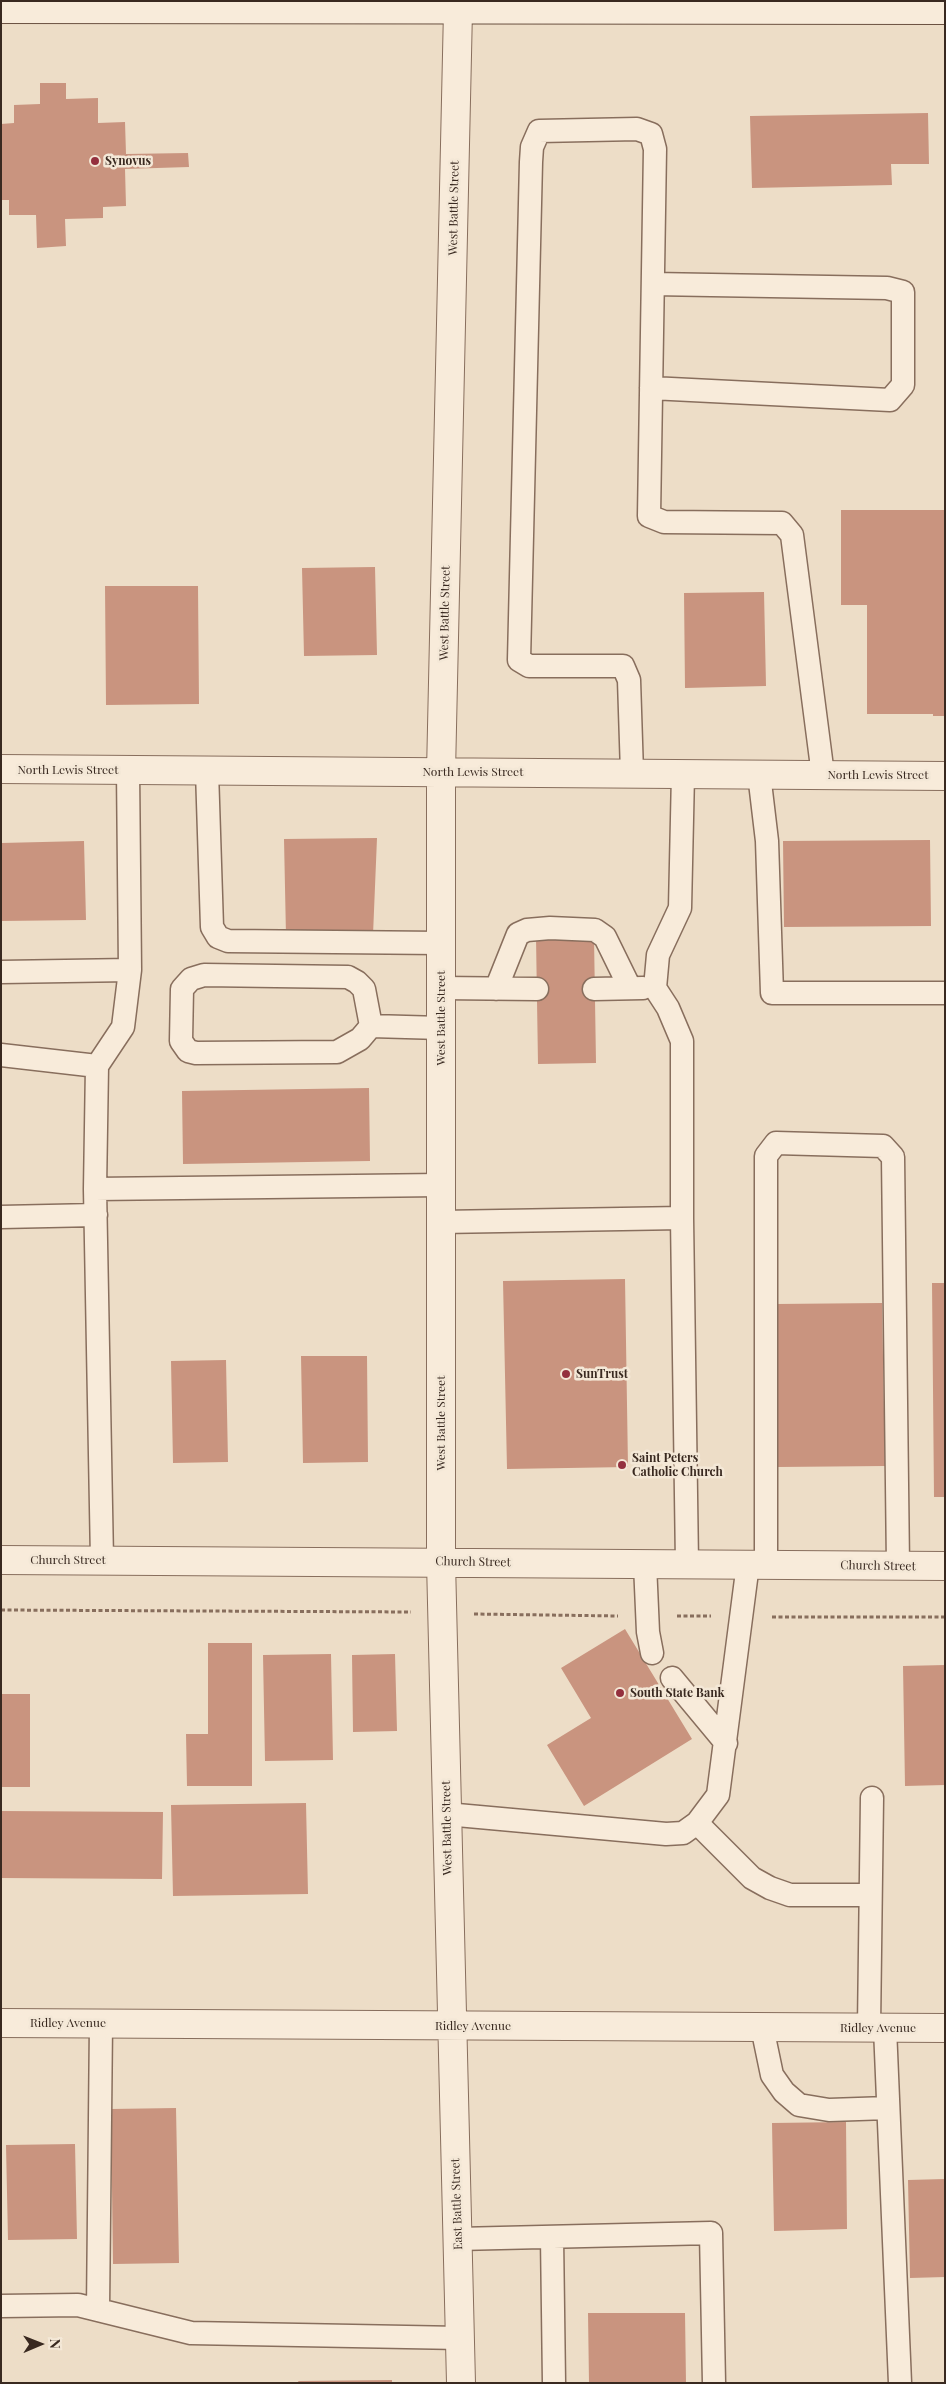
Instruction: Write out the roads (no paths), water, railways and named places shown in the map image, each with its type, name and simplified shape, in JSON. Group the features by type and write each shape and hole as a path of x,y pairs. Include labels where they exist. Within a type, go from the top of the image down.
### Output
{"street":[{"path":"1,8 429,6 458,10 945,10"},
{"name":"West Battle Street","path":"452,2025 441,1562 441,772 458,10"},
{"name":"North Lewis Street","path":"1,770 945,776"},
{"name":"Church Street","path":"1,1560 945,1566"},
{"name":"Ridley Avenue","path":"1,2023 945,2028"},
{"name":"East Battle Street","path":"452,2025 461,2383"}],"lane":[{"path":"632,773 629,680 623,666 529,666 519,660 531,162 532,147 539,131 637,129 651,134 655,149 649,516 664,522 782,523 792,535 823,775"},
{"path":"651,388 890,400 903,385 903,292 887,288 653,284"},
{"path":"102,1560 95,1189 97,1066 123,1027 130,970 128,770"},
{"path":"207,770 212,927 218,938 228,941 441,943"},
{"path":"683,774 680,908 658,956 655,988 668,1008 682,1041 682,1218 687,1564"},
{"path":"759,774 767,841 772,994 945,993"},
{"path":"496,989 518,934 526,930 550,928 595,930 604,937 630,988"},
{"path":"1,972 130,970"},
{"path":"204,975 348,977 364,989 370,1026 360,1039 337,1052 196,1053 188,1051 181,1041 182,989 191,980 204,975"},
{"path":"441,988 537,989"},
{"path":"594,989 655,988"},
{"path":"370,1026 441,1028"},
{"path":"1,1055 97,1066"},
{"path":"446,1814 666,1834 683,1833 697,1823 718,1795 757,1565 766,1156 776,1143 883,1146 893,1157 898,1566"},
{"path":"95,1189 441,1185"},
{"path":"1,1217 96,1216"},
{"path":"441,1222 682,1218"},
{"path":"645,1564 648,1632 652,1653"},
{"path":"672,1678 726,1743"},
{"path":"872,1798 870,1895 877,2028 888,2108 900,2383"},
{"path":"697,1823 752,1878 770,1888 790,1895 870,1895"},
{"path":"98,2310 101,2023"},
{"path":"762,2027 772,2075 784,2092 799,2106 829,2110 888,2108"},
{"path":"458,2239 711,2233 714,2383"},
{"path":"552,2237 554,2383"},
{"path":"1,2306 78,2305 191,2334 460,2338"}],"place":[{"name":"Synovus","path":"95,161"},
{"name":"SunTrust","path":"566,1374"},
{"name":"Saint Peters Catholic Church","path":"622,1465"},
{"name":"South State Bank","path":"620,1693"}]}
